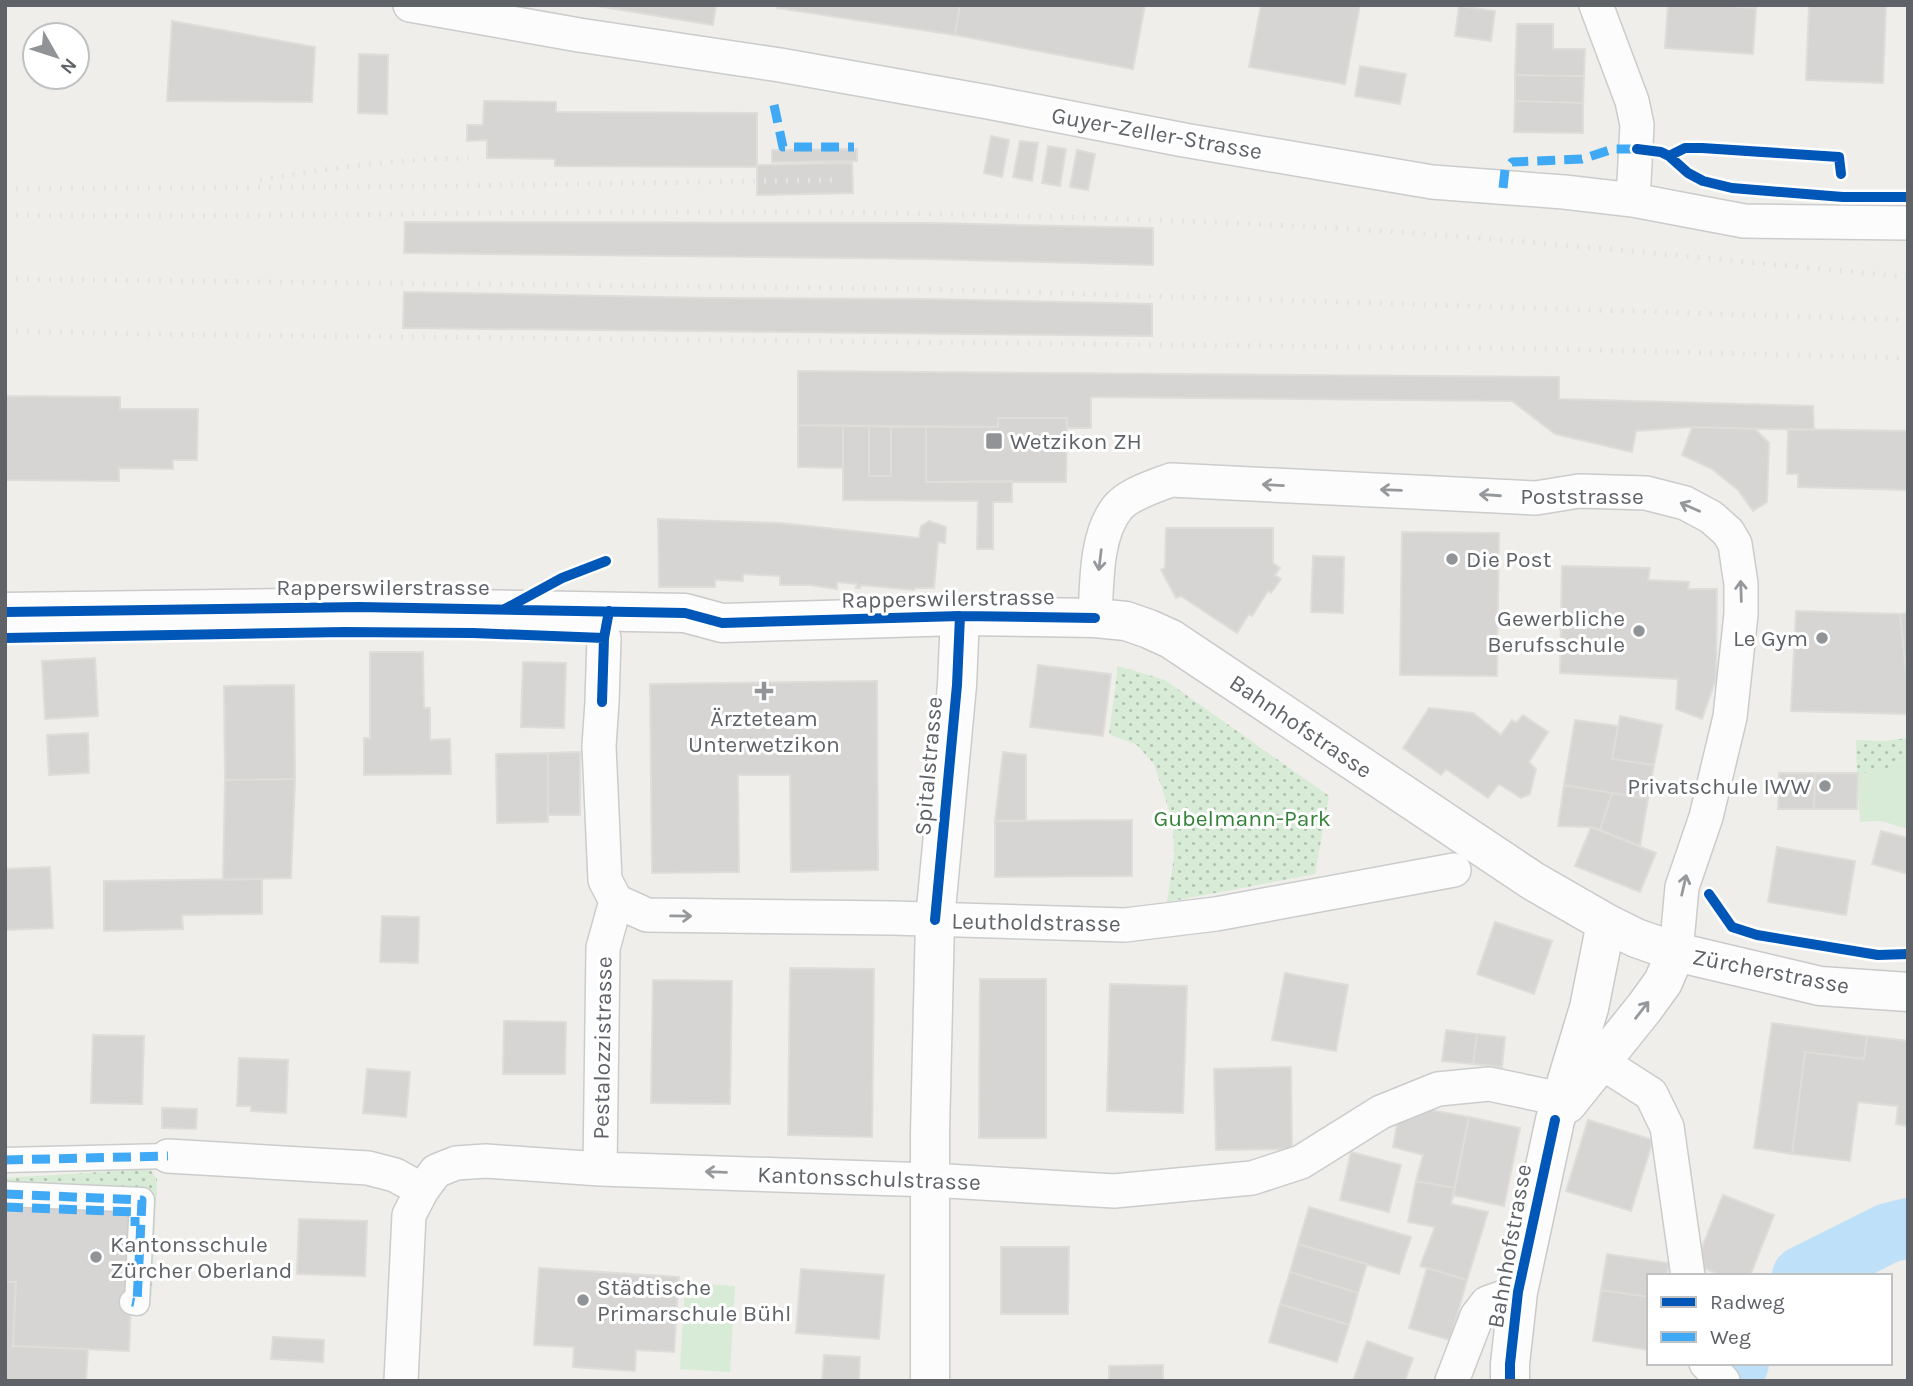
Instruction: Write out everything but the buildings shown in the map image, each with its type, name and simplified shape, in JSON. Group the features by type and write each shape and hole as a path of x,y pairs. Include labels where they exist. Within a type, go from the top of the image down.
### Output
{"main road":[{"name":"Rapperswilerstrasse","path":"5,612 478,608 685,613 722,623 960,616 1095,618"},
{"name":"Spitalstrasse","path":"930,1381 930,1121 935,920 957,685 960,616"},
{"name":"Bahnhofstrasse","path":"1095,618 1126,621 1171,639 1546,890 1636,938 1676,952 1662,982 1645,1007 1558,1110"},
{"name":"Rapperswilerstrasse","path":"5,638 330,632 473,633 681,640 722,623"},
{"name":"Bahnhofstrasse","path":"1510,1381 1518,1292 1558,1110 1592,997 1606,923"},
{"name":"Zürcherstrasse","path":"1676,952 1820,986 1908,992"}],"street":[{"name":"Guyer-Zeller-Strasse","path":"410,5 579,35 780,65 1184,140 1432,182 1633,200 1744,221 1908,223"},
{"path":"1596,5 1635,113 1637,149 1633,200"},
{"name":"Poststrasse","path":"1095,618 1103,535 1118,506 1143,490 1171,480 1536,498 1579,491 1646,493 1685,503 1712,517 1728,532 1735,544 1741,584 1739,642 1725,739 1706,817 1682,887 1676,952"},
{"path":"604,638 599,746 605,880 616,901"},
{"name":"Leutholdstrasse","path":"616,901 647,915 1125,925 1216,914 1454,870"},
{"name":"Pestalozzistrasse","path":"600,1169 603,948 616,901"},
{"path":"1601,1062 1651,1094 1667,1127 1688,1274"},
{"name":"Kantonsschulstrasse","path":"422,1190 436,1171 456,1163 486,1161 600,1169 931,1180 1114,1191 1252,1178 1301,1162 1381,1112 1438,1089 1489,1084 1558,1110"},
{"path":"5,1160 168,1156 368,1168 395,1175 422,1190 409,1215 401,1381"},
{"path":"5,1194 142,1200 137,1303 132,1303 135,1212 5,1207"},
{"path":"1452,1381 1477,1315 1487,1303 1518,1292"}],"green space":[{"name":"Gubelmann-Park","path":"1118,666 1165,680 1329,796 1315,874 1167,902 1174,857 1173,822 1154,764 1137,745 1109,734"},
{"path":"1908,738 1908,761 1893,762 1893,772 1857,773 1856,740"},
{"path":"1908,761 1908,829 1881,821 1860,822 1857,773 1892,772 1893,762"},
{"path":"150,1169 157,1179 152,1295 145,1304 142,1200 5,1194 5,1178"},
{"path":"685,1283 735,1286 730,1372 680,1369"}],"waterway":[{"path":"1806,1274 1888,1233 1908,1228"},
{"path":"1731,1381 1738,1365"}],"railway":[{"path":"260,180 364,165 469,158"},
{"path":"5,189 833,180"},
{"path":"5,215 818,212 1103,218 1383,231 1908,277"},
{"path":"5,279 926,289 1908,320"},
{"path":"5,331 1558,349 1908,358"}],"marked path":[{"path":"774,105 783,147 854,147"},
{"path":"1503,188 1505,170 1512,162 1582,159 1613,149 1642,149"},
{"path":"5,1160 168,1156"},
{"path":"5,1194 142,1200 137,1303 132,1302"},
{"path":"5,1207 135,1212 135,1226"}],"cycle path":[{"path":"1669,156 1685,148 1702,148 1839,157 1841,174"},
{"path":"1637,149 1661,152 1703,181 1732,188 1843,197 1908,197"},
{"path":"505,609 562,578 606,561"},
{"path":"5,612 359,607 685,613 722,623 960,616 1095,618"},
{"path":"602,702 604,638 609,611"},
{"path":"935,920 957,685 960,616"},
{"path":"5,638 344,632 604,638"},
{"path":"1709,894 1732,927 1757,935 1878,955 1908,954"},
{"path":"1510,1381 1518,1292 1555,1120"}],"place":[{"name":"Wetzikon ZH","path":"994,441"},
{"name":"Die Post","path":"1452,559"},
{"name":"Gewerbliche Berufsschule","path":"1639,631"},
{"name":"Le Gym","path":"1822,638"},
{"name":"Ärzteteam Unterwetzikon","path":"764,691"},
{"name":"Privatschule IWW","path":"1825,786"},
{"name":"Kantonsschule Zürcher Oberland","path":"96,1257"},
{"name":"Städtische Primarschule Bühl","path":"583,1300"}]}
